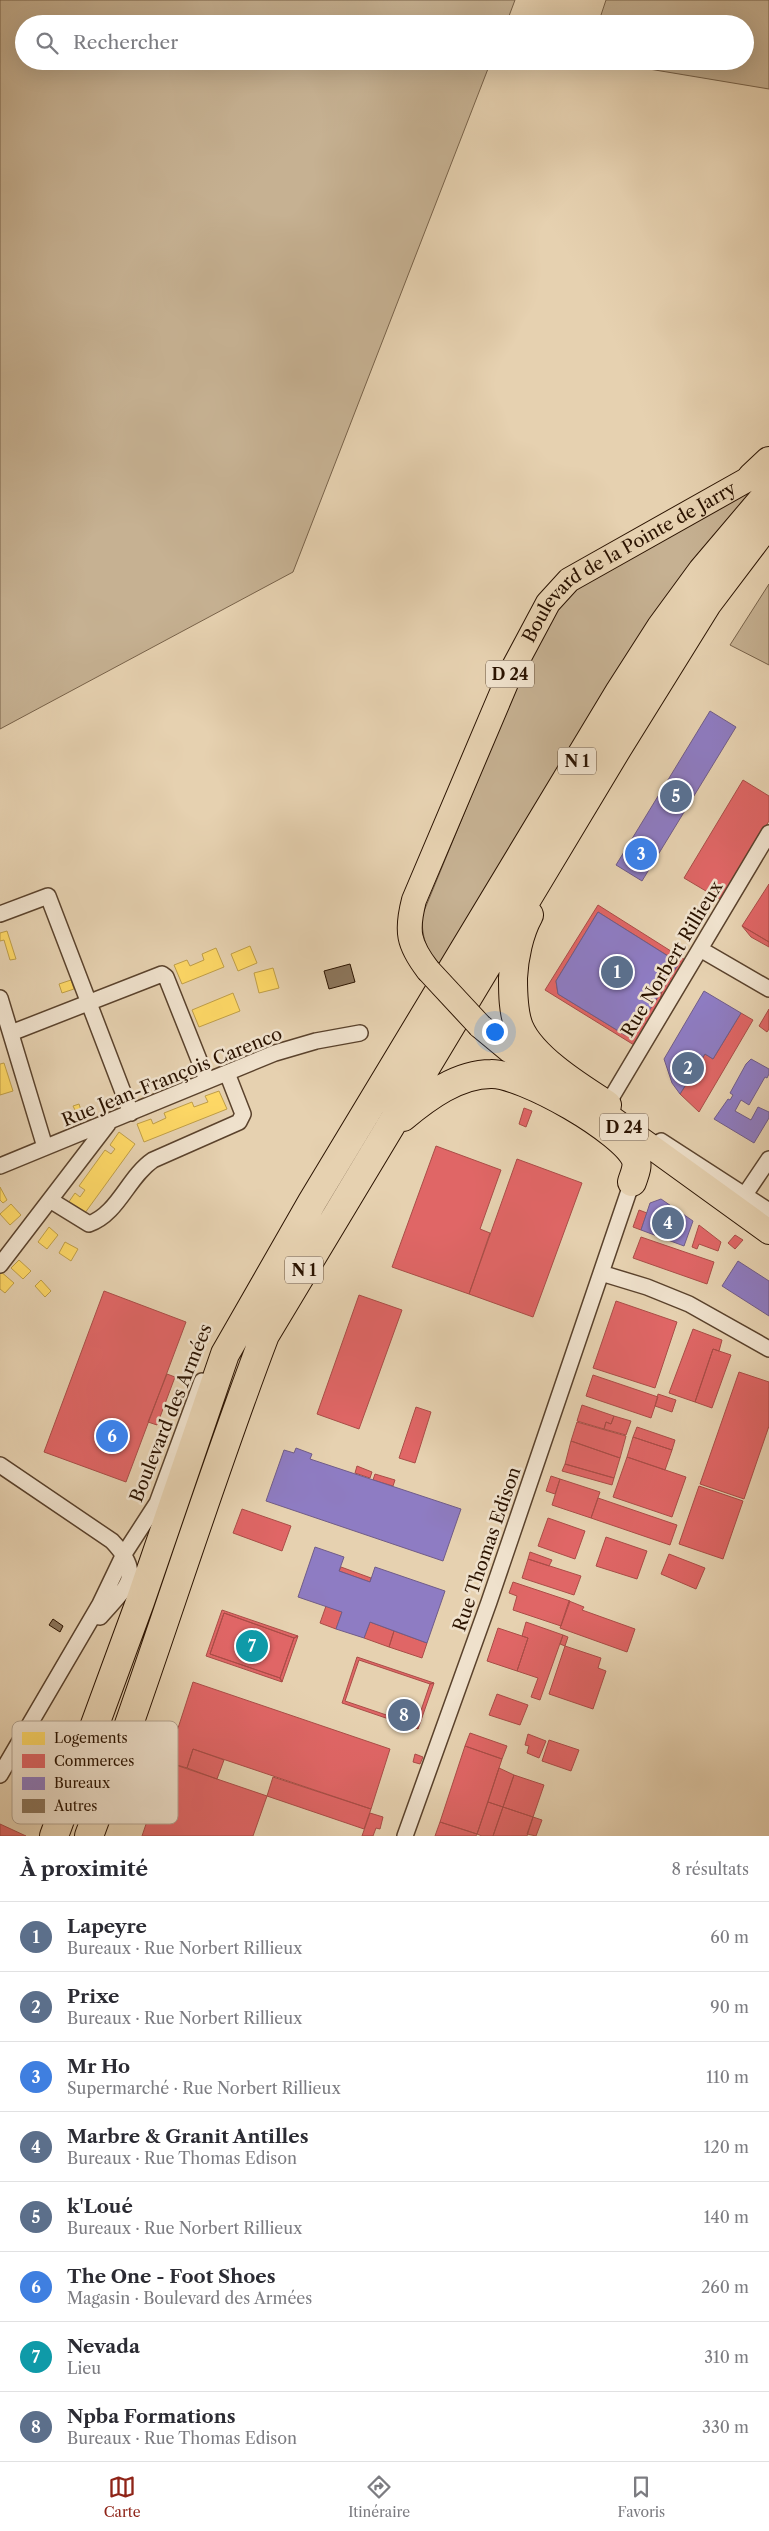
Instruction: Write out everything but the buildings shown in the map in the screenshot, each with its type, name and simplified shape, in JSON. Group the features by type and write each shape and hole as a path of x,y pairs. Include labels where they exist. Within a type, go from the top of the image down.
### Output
{"highway":[{"name":"N 1","path":"96,1721 140,1602 226,1354 312,1202 646,651 702,571 765,474"},
{"name":"N 1","path":"131,1721 230,1428 266,1335 617,749 707,604 769,522"},
{"path":"607,1105 550,1064 529,1044 519,1026 513,996 513,966 524,924 578,831 617,749"},
{"path":"390,1127 430,1095 447,1087 491,1074 513,1077 554,1096 598,1124 628,1149 636,1160 637,1169 632,1182"},
{"name":"N 1","path":"54,1836 58,1824"},
{"name":"N 1","path":"88,1836 93,1824"}],"main road":[{"name":"Boulevard de la Pointe de Jarry","path":"765,474 666,519 569,580 548,603 509,676 414,900 408,923 409,935 414,949 428,970 480,1026 510,1050 740,1202 769,1232"}],"street":[{"name":"Rue Norbert Rillieux","path":"607,1105 769,833"},
{"path":"0,914 48,896 131,1113"},
{"path":"700,949 769,989"},
{"path":"11,1033 162,974 166,977 207,1080"},
{"path":"0,998 45,1147"},
{"name":"Rue Jean-François Carenco","path":"0,1166 276,1053 316,1041 360,1033"},
{"path":"50,1200 89,1224 101,1220 142,1168 153,1160 240,1122 243,1114 227,1073"},
{"name":"Boulevard de la Pointe de Jarry","path":"607,1105 740,1202 769,1211"},
{"path":"0,1265 109,1122"},
{"path":"740,1202 769,1159"},
{"name":"Rue Thomas Edison","path":"406,1836 489,1602 632,1182"},
{"name":"Boulevard des Armées","path":"32,1721 100,1604 124,1554 157,1503 212,1354 243,1295 312,1202"},
{"path":"601,1272 647,1287 689,1304 769,1349"},
{"path":"0,1465 112,1540 124,1554"},
{"name":"Boulevard des Armées","path":"0,1775 12,1755"}],"shaded area":[{"path":"0,0 515,0 509,15 15,15 15,70 488,70 293,572 0,729"},
{"path":"606,0 769,0 769,89 655,70 754,70 754,15 601,15"},
{"path":"769,479 443,972 427,946 423,933 422,916 505,714 547,621 584,579"},
{"path":"769,584 769,665 730,645"}],"place":[{"name":"k'Loué","path":"676,796"},
{"name":"Mr Ho","path":"641,854"},
{"name":"Lapeyre","path":"617,972"},
{"name":"Prixe","path":"688,1068"},
{"name":"Marbre & Granit Antilles","path":"668,1223"},
{"name":"The One - Foot Shoes","path":"112,1436"},
{"name":"Nevada","path":"252,1646"},
{"name":"Npba Formations","path":"404,1715"}]}
